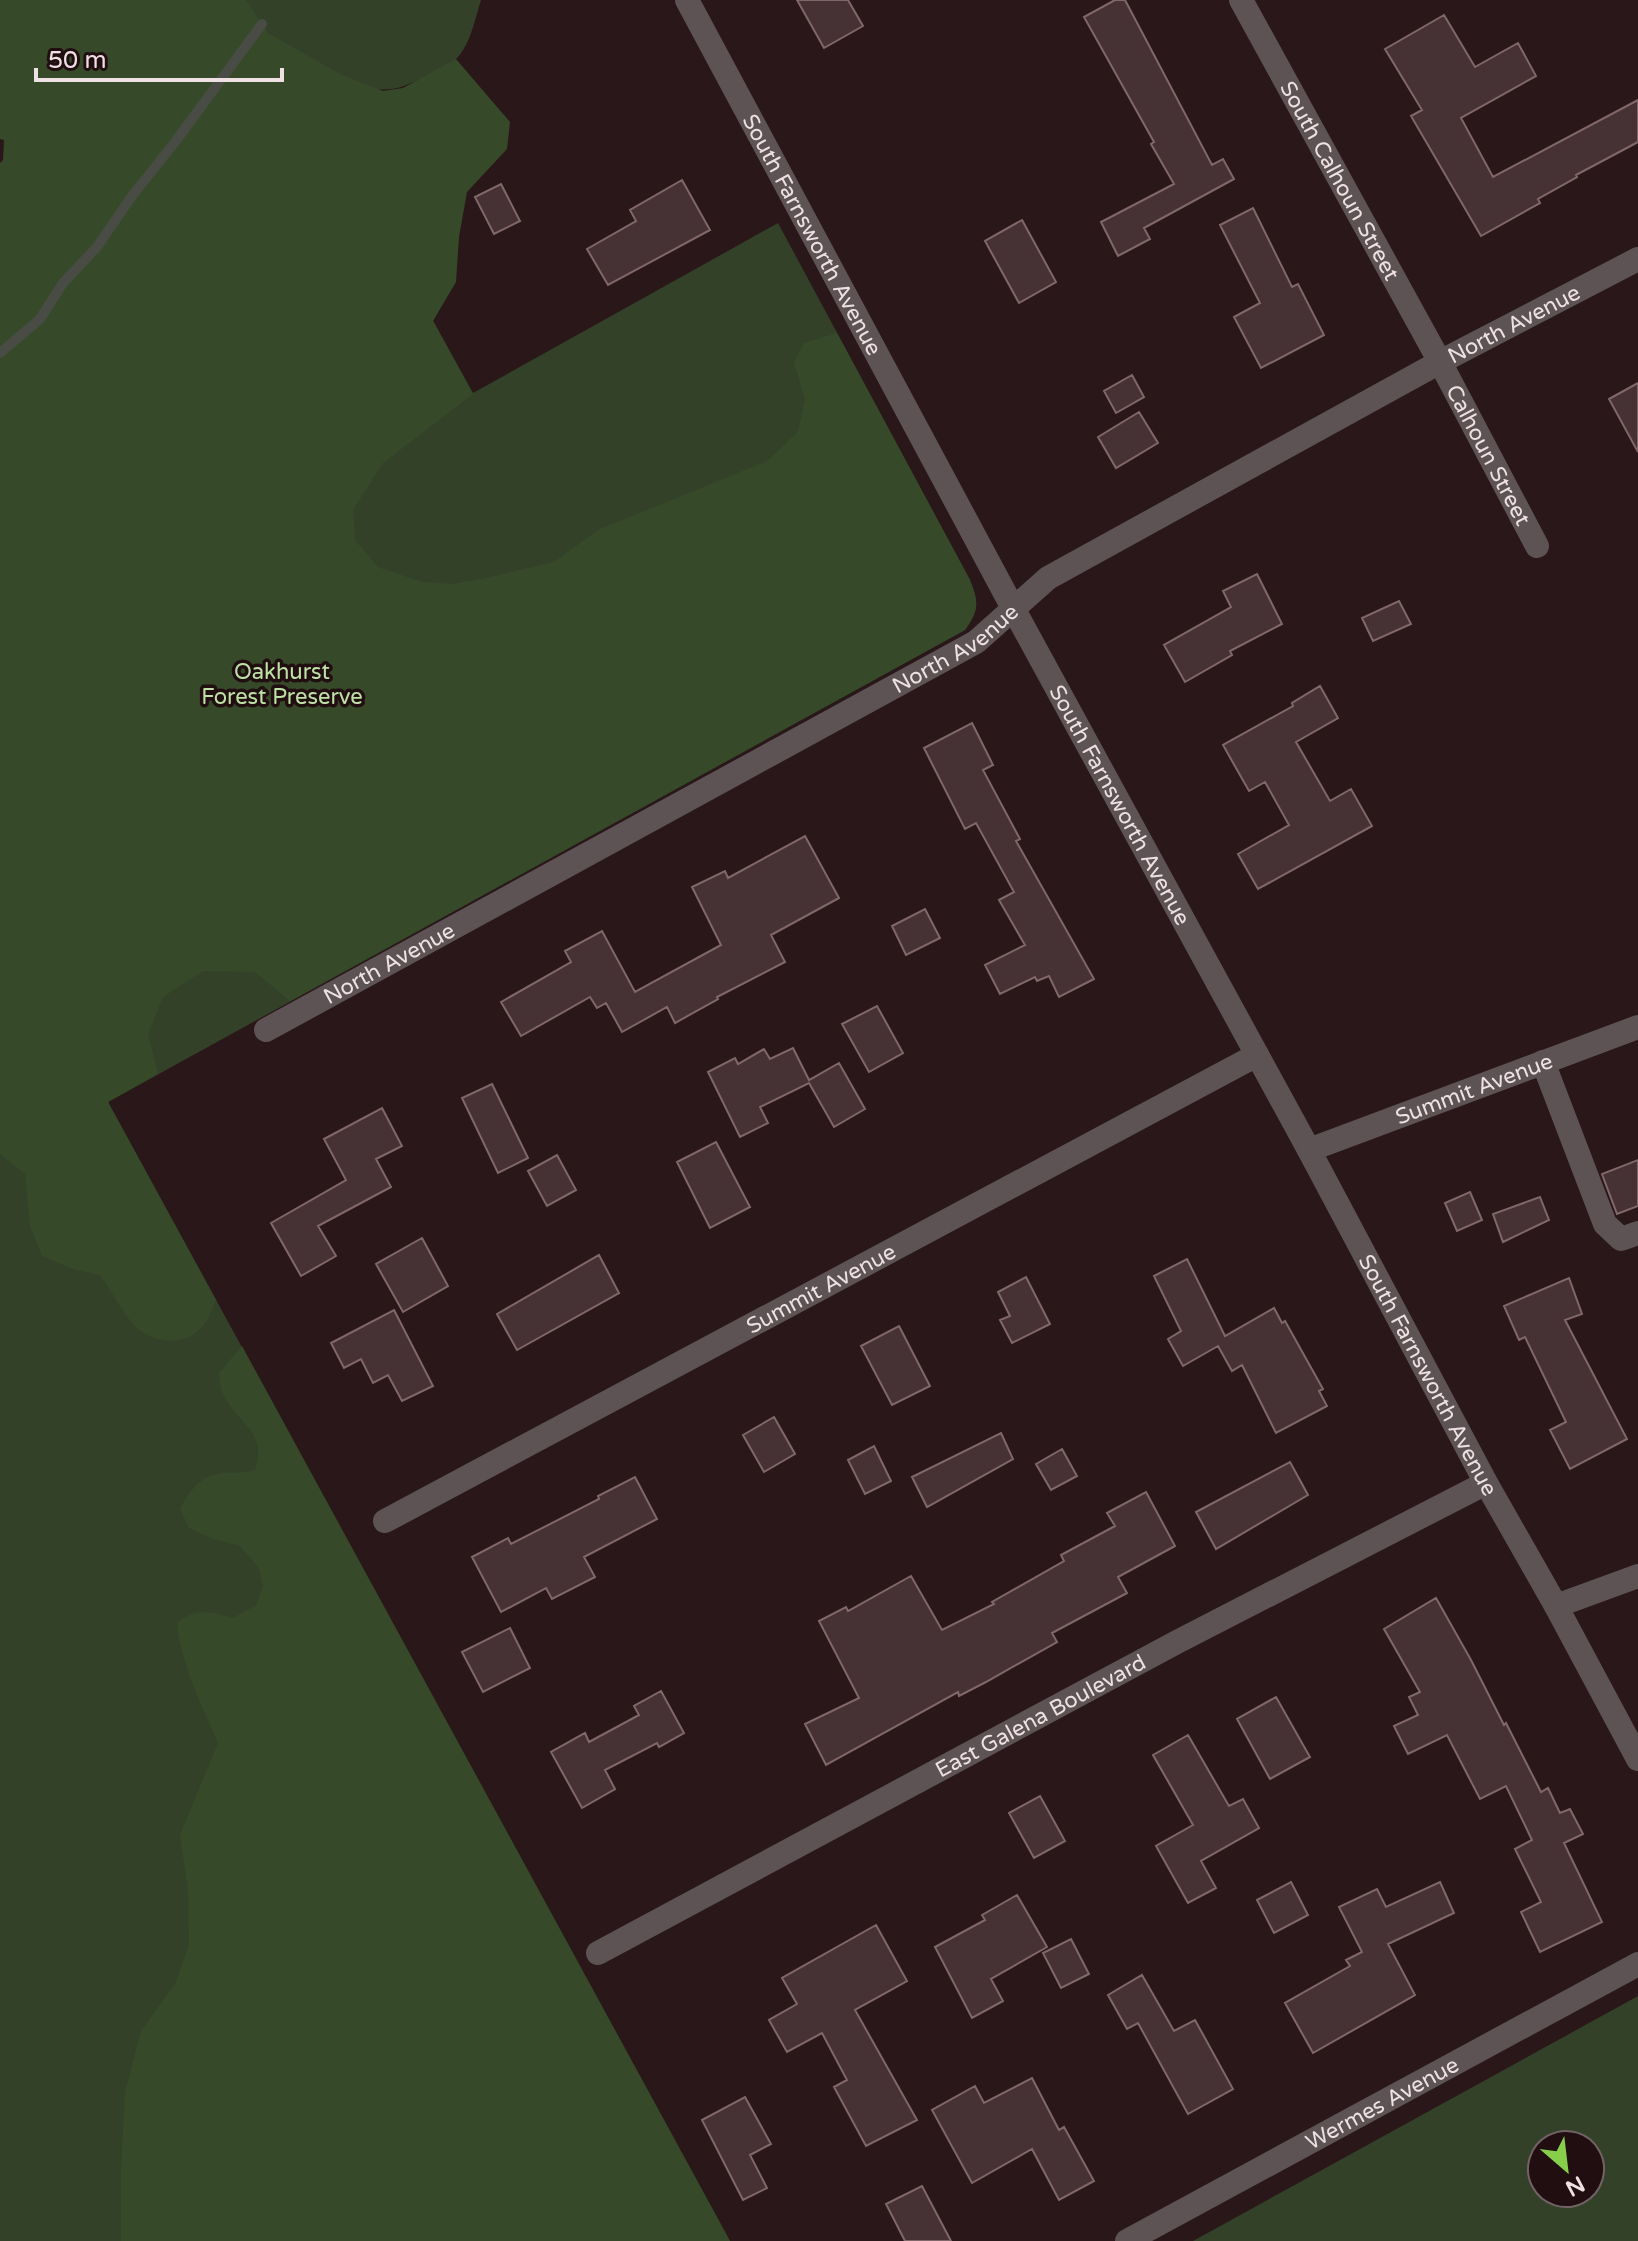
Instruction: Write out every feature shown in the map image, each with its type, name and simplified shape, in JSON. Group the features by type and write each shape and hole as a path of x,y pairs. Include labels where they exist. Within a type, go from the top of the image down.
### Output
{"street":[{"name":"South Farnsworth Avenue","path":"687,0 1486,1483 1638,1759"},
{"name":"South Calhoun Street","path":"1241,0 1440,362"},
{"name":"North Avenue","path":"266,1030 976,642 1048,578 1440,362 1638,259"},
{"name":"Calhoun Street","path":"1440,362 1537,546"},
{"name":"Summit Avenue","path":"1309,1150 1638,1027"},
{"name":"Summit Avenue","path":"385,1521 1257,1055"},
{"path":"1543,1062 1605,1224 1621,1239 1638,1233"},
{"name":"East Galena Boulevard","path":"598,1953 1177,1642 1486,1483"},
{"path":"1556,1606 1638,1576"},
{"name":"Wermes Avenue","path":"1127,2241 1638,1964"}],"green space":[{"path":"0,0 246,0 268,33 340,74 383,91 403,88 456,59 510,122 507,149 467,192 459,237 456,282 433,321 473,394 383,463 353,510 355,540 378,567 422,582 451,584 554,562 598,530 767,461 798,432 805,399 794,362 804,343 837,333 970,580 976,601 973,617 965,630 290,1001 255,972 203,971 163,997 148,1034 158,1074 108,1102 216,1300 200,1329 182,1339 165,1340 149,1336 135,1326 100,1275 73,1269 42,1256 30,1226 25,1174 0,1154 0,163 3,160 4,140 0,139"},
{"name":"Oakhurst Forest Preserve","path":"38,0 481,0 469,37 458,57 415,81 402,87 380,89 358,83 329,69 302,83 473,393 778,223 973,588 976,606 965,630 108,1102 730,2241 0,2241 0,518"},
{"path":"242,1346 730,2241 121,2241 125,2092 141,2031 175,1984 189,1945 188,1890 180,1835 218,1743 188,1670 177,1623 197,1613 233,1618 256,1605 263,1587 259,1568 240,1546 189,1528 180,1509 192,1490 208,1477 255,1470 258,1445 249,1428 228,1403 221,1390 219,1373"},
{"path":"1638,1996 1638,2241 1193,2241"}],"building":[{"path":"797,0 848,0 863,26 824,48"},
{"path":"1115,0 1125,0 1212,165 1223,159 1234,179 1144,228 1150,239 1118,256 1101,222 1174,184 1084,17"},
{"path":"1444,15 1475,67 1518,43 1536,76 1461,118 1493,177 1638,100 1638,142 1576,175 1538,199 1540,203 1481,236 1411,116 1422,110 1385,49"},
{"path":"682,180 710,230 608,285 587,249 636,221 630,210"},
{"path":"501,184 520,221 494,234 475,197"},
{"path":"1253,208 1292,287 1298,284 1324,335 1261,368 1234,317 1260,303 1220,225"},
{"path":"1022,220 1056,282 1019,303 985,241"},
{"path":"1132,375 1144,397 1116,413 1104,391"},
{"path":"1638,383 1638,452 1609,399"},
{"path":"1139,412 1158,443 1116,468 1098,437"},
{"path":"1257,574 1282,624 1230,651 1232,655 1185,682 1164,645 1231,607 1223,591"},
{"path":"1399,601 1411,624 1373,641 1362,618"},
{"path":"1320,686 1338,718 1296,742 1330,801 1351,789 1372,826 1258,889 1238,854 1289,825 1265,782 1249,791 1223,745 1293,706 1292,703"},
{"path":"972,723 993,765 983,770 1020,839 1016,841 1094,979 1059,997 1049,976 1037,981 1035,977 1000,994 985,965 1025,945 999,900 1014,892 976,823 965,829 924,748"},
{"path":"805,836 839,898 771,935 785,962 675,1023 667,1007 622,1032 606,1003 597,1008 590,997 521,1036 501,1002 571,962 565,951 602,931 635,992 721,945 692,887 725,871 728,878"},
{"path":"925,909 940,938 906,955 892,926"},
{"path":"877,1006 903,1053 869,1072 842,1024"},
{"path":"793,1048 809,1080 839,1063 865,1109 834,1127 809,1083 760,1107 768,1123 740,1137 708,1072 735,1058 738,1064 764,1049 770,1059"},
{"path":"492,1084 528,1158 498,1173 462,1098"},
{"path":"382,1108 402,1146 376,1159 391,1187 318,1226 336,1256 301,1276 271,1223 346,1180 324,1139"},
{"path":"716,1142 750,1207 710,1228 677,1162"},
{"path":"557,1155 576,1190 547,1206 528,1171"},
{"path":"1638,1160 1638,1206 1617,1214 1602,1174"},
{"path":"1470,1192 1482,1220 1457,1231 1445,1203"},
{"path":"1540,1197 1549,1220 1503,1242 1493,1214"},
{"path":"422,1238 448,1286 403,1312 376,1264"},
{"path":"599,1255 619,1293 517,1350 497,1314"},
{"path":"1187,1259 1225,1336 1274,1308 1282,1323 1285,1321 1323,1389 1319,1391 1327,1406 1276,1433 1242,1365 1232,1371 1218,1346 1183,1366 1168,1339 1181,1331 1154,1276"},
{"path":"1026,1277 1050,1324 1012,1343 1000,1320 1010,1316 998,1292"},
{"path":"1569,1278 1582,1314 1565,1320 1627,1439 1570,1469 1550,1430 1566,1422 1525,1337 1519,1340 1504,1306"},
{"path":"394,1310 433,1386 402,1401 388,1375 373,1383 361,1359 344,1368 331,1343"},
{"path":"899,1326 930,1386 892,1405 861,1346"},
{"path":"774,1417 795,1454 764,1472 743,1435"},
{"path":"1001,1433 1013,1459 927,1507 912,1477"},
{"path":"874,1446 891,1481 865,1494 848,1460"},
{"path":"1062,1449 1077,1476 1051,1490 1036,1464"},
{"path":"1290,1462 1308,1495 1216,1549 1196,1512"},
{"path":"635,1477 657,1519 584,1557 595,1577 552,1599 546,1588 501,1612 472,1557 508,1538 511,1544"},
{"path":"1146,1492 1175,1546 1118,1577 1127,1593 1052,1633 1057,1642 826,1765 805,1724 859,1698 819,1621 846,1607 848,1611 911,1576 942,1630 994,1604 992,1602 1064,1561 1061,1555 1115,1526 1107,1513"},
{"path":"1436,1598 1541,1792 1548,1788 1560,1813 1570,1809 1583,1834 1564,1843 1602,1922 1540,1952 1521,1912 1541,1902 1515,1849 1532,1840 1506,1786 1480,1799 1447,1735 1408,1754 1394,1726 1418,1715 1409,1697 1420,1692 1384,1629"},
{"path":"510,1628 530,1668 483,1692 462,1652"},
{"path":"661,1691 684,1733 605,1770 615,1789 582,1808 551,1752 585,1733 589,1742 639,1715 634,1706"},
{"path":"1276,1697 1310,1757 1270,1779 1237,1719"},
{"path":"1188,1735 1229,1806 1243,1799 1259,1828 1201,1861 1216,1888 1188,1903 1156,1846 1193,1825 1153,1755"},
{"path":"1040,1796 1065,1841 1034,1858 1009,1813"},
{"path":"1291,1882 1308,1915 1274,1933 1257,1900"},
{"path":"1440,1882 1454,1913 1388,1944 1415,1995 1313,2053 1285,2003 1350,1966 1346,1960 1362,1952 1339,1907 1377,1889 1386,1907"},
{"path":"1017,1895 1047,1947 991,1979 1003,2001 972,2018 935,1947 985,1920 982,1915"},
{"path":"876,1925 907,1981 855,2010 917,2120 866,2146 834,2087 847,2080 822,2033 787,2052 769,2020 797,2004 782,1978"},
{"path":"1071,1939 1089,1974 1061,1988 1043,1953"},
{"path":"1142,1975 1174,2031 1195,2020 1233,2089 1188,2114 1138,2023 1127,2029 1108,1995"},
{"path":"1032,2078 1059,2130 1064,2127 1094,2181 1059,2200 1032,2149 972,2183 932,2110 975,2086 984,2103"},
{"path":"745,2097 771,2144 750,2155 767,2188 743,2200 702,2120"},
{"path":"922,2186 951,2241 905,2241 886,2204"}],"waterway":[{"path":"0,353 40,319 63,283 97,247 262,24"}]}
